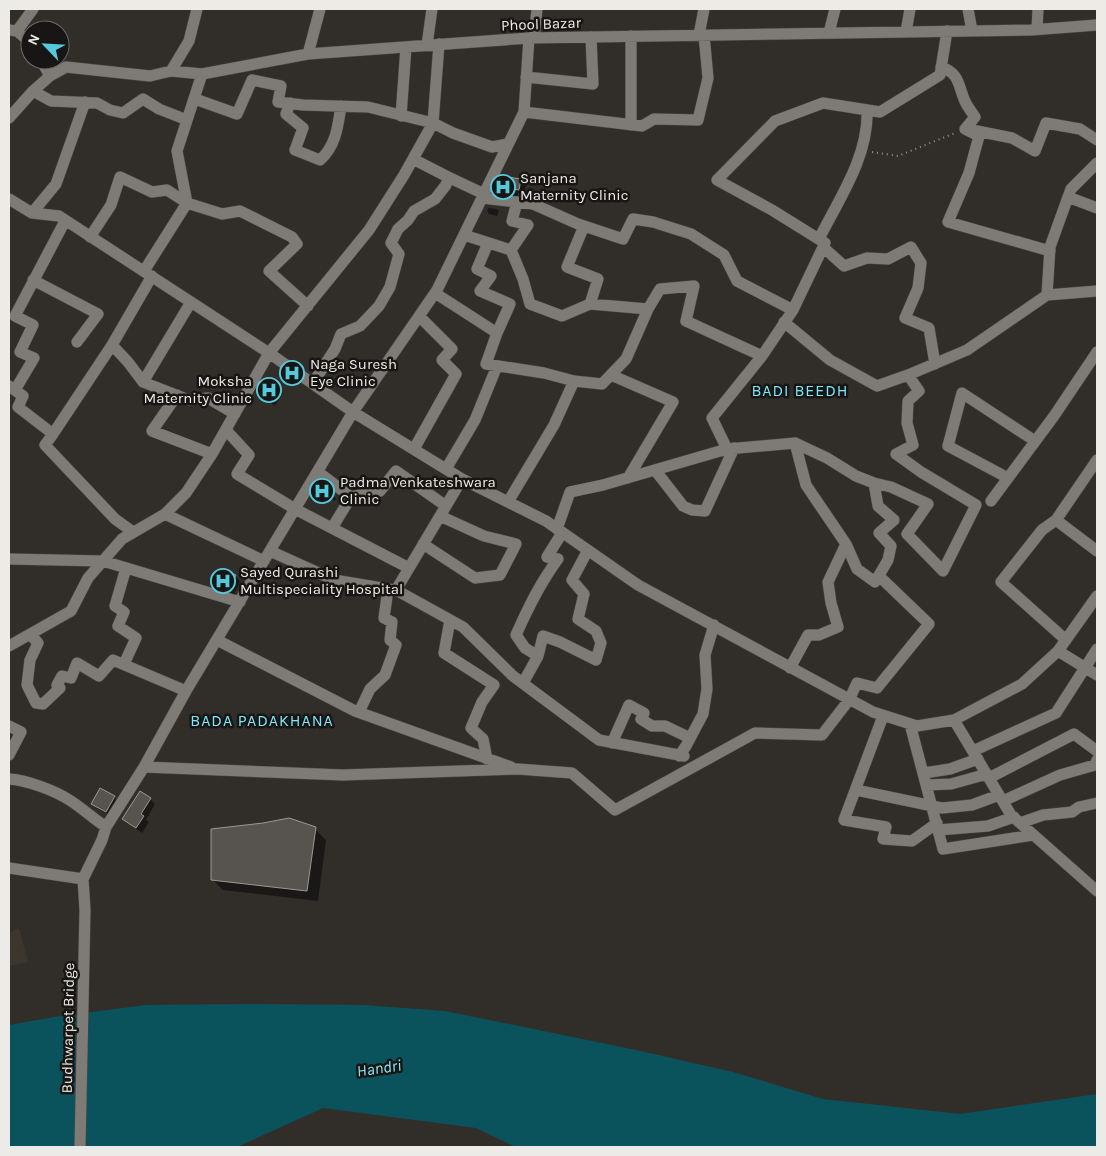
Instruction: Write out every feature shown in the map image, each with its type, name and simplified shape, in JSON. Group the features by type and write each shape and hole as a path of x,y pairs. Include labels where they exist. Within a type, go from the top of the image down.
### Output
{"street":[{"path":"13,30 34,9"},
{"path":"171,71 188,41 197,9"},
{"path":"308,54 320,9"},
{"path":"427,45 432,9"},
{"path":"9,868 83,879 102,840 106,827 144,767 186,691 295,509 354,412 434,293 524,112 526,77 537,9"},
{"path":"524,112 642,126 654,119 698,120 708,78 701,35 704,9"},
{"path":"829,33 834,9"},
{"path":"906,32 910,9"},
{"path":"968,9 972,31"},
{"path":"1037,29 1038,9"},
{"name":"Phool Bazar","path":"9,118 33,90 66,66 150,76 171,71 202,74 308,54 531,38 972,31 1097,25"},
{"path":"935,364 929,328 905,318 918,288 921,263 911,247 888,259 867,258 844,266 821,243 772,210 717,180 775,121 823,103 880,112 940,75 947,31"},
{"path":"631,36 631,124"},
{"path":"526,77 593,84 591,37"},
{"path":"9,646 71,611 88,578 122,539 165,514 186,492 212,454 269,353 368,230 413,159 432,123 439,44"},
{"path":"401,116 406,47"},
{"path":"941,66 951,70 960,86 964,100 975,116 965,129"},
{"path":"47,70 50,76"},
{"path":"134,532 115,519 45,445 112,346 148,274 187,203 176,151 202,74"},
{"path":"195,99 237,114 252,80 281,86 278,102 368,107 432,123 492,147 508,144"},
{"path":"33,90 51,101 97,103 110,110 123,113 144,99 159,109 187,120"},
{"path":"32,213 56,184 66,152 86,102"},
{"path":"290,103 286,114 302,128 295,150 320,160 329,152 338,129 341,106"},
{"path":"730,449 712,418 762,356 793,310 862,150 868,124 867,110"},
{"path":"965,129 1012,138 1035,151 1046,123 1080,129 1097,140"},
{"path":"965,129 979,136 969,173 948,222 1050,251"},
{"path":"413,159 483,196 533,204 623,240 633,219 652,222 691,234 724,255 737,281 793,310"},
{"path":"1047,295 1050,251 1071,189 1095,168"},
{"path":"90,237 111,205 120,177 152,192 167,190 187,203 222,214 240,211 292,237 297,244 269,271 308,306"},
{"path":"313,383 335,349 341,334 360,326 379,306 390,287 398,254 391,243 398,229 414,211 435,199 446,185 448,177"},
{"path":"1068,197 1097,208"},
{"path":"9,199 32,213 59,216 269,353 354,412 446,470 546,521 638,584 849,700 883,716 917,726 954,720 1022,684 1058,651 1097,596"},
{"path":"511,250 528,225 512,221 517,202"},
{"path":"53,434 18,407 23,396 12,388 34,358 20,352 33,325 12,314 33,280 65,220"},
{"path":"584,226 567,267 598,279 590,304"},
{"path":"464,235 511,250"},
{"path":"488,243 477,269 491,276 480,291 510,304 486,364 544,373 574,381 602,384 626,359 648,309 660,289 694,286 686,322 762,356"},
{"path":"511,250 523,279 530,304 562,316 590,304 648,309"},
{"path":"33,280 98,314 77,342"},
{"path":"784,322 830,360 877,386 968,350 1047,295 1097,291"},
{"path":"434,293 497,333"},
{"path":"142,382 191,302"},
{"path":"414,449 456,374 442,360 452,349 419,316"},
{"path":"112,346 128,362 142,382 190,400 208,398 234,414"},
{"path":"991,501 1097,352"},
{"path":"446,470 475,420 496,366"},
{"path":"611,375 673,402 628,478"},
{"path":"538,656 525,648 516,636 531,601 558,559 547,557 560,531 570,492 628,478 730,449 794,442 827,458 856,476 891,487 928,504 907,534 943,571 976,505 921,472 896,454 913,445 908,423 908,401 919,391 908,375"},
{"path":"508,502 554,425 574,381"},
{"path":"1008,478 948,446 962,393 1035,441"},
{"path":"177,395 152,431 212,454"},
{"path":"226,430 249,455 237,474 295,509 409,568"},
{"path":"794,442 806,485 846,544 857,569 875,582 888,560 891,546 879,532 894,520 878,506 874,483"},
{"path":"655,470 683,506 692,510 705,511 730,449"},
{"path":"1066,640 1001,582 1042,530 1056,520 1097,460"},
{"path":"332,528 351,497 380,491 396,471 443,511 484,536 516,544 500,575 475,578 423,544"},
{"path":"318,472 351,497"},
{"path":"359,712 370,690 385,675 396,646 390,640 392,622 384,618 392,589 409,568 462,479"},
{"path":"165,514 267,556 334,580 392,589 463,627 523,683 599,740 612,743 681,756 703,714 707,689 705,655 714,625"},
{"path":"1056,520 1097,551"},
{"path":"790,668 808,636 819,635 838,627 831,603 828,582 846,544"},
{"path":"523,683 538,656 543,636 560,642 596,660 601,643 596,631 578,620 584,594 572,580 588,550"},
{"path":"9,559 102,561 240,602"},
{"path":"124,664 136,638 118,626 124,612 115,606 126,568"},
{"path":"144,767 343,775 518,770 572,773 615,810 755,733 822,735 849,700 857,684 877,688 929,624 879,576"},
{"path":"450,620 444,653 494,685 482,702 471,728 483,739 487,759"},
{"path":"30,634 38,643 30,660 27,685 36,703 43,704 60,688 57,685 62,676 71,678 77,663 99,676 113,660 186,691"},
{"path":"217,640 359,712 518,770"},
{"path":"924,773 950,769 1056,713 1097,649"},
{"path":"1058,651 1097,675"},
{"path":"612,743 629,705 644,713 641,719 652,726 665,726 690,738"},
{"path":"883,716 844,820 886,826 883,839 912,841 937,826 988,826 1043,815 1072,812 1079,807 1097,803"},
{"path":"954,720 1001,798 1017,820 1097,891"},
{"path":"910,724 943,849 1033,835"},
{"path":"9,726 22,732 9,755"},
{"path":"927,784 951,784 988,776 1074,734 1097,752"},
{"path":"856,790 942,808 972,805 1001,798 1060,775 1094,765 1097,760"},
{"path":"9,779 50,791 70,800 106,827"},
{"name":"Budhwarpet Bridge","path":"80,1147 85,910 83,879"}],"path":[{"path":"862,150 898,156 965,129"}],"shaded area":[{"path":"19,928 28,962 9,966 9,933"}],"water":[{"name":"Handri","path":"146,1005 363,1005 445,1011 733,1072 823,1099 960,1114 1097,1094 1097,1147 516,1147 476,1128 323,1108 237,1147 9,1147 9,1025 60,1016"}],"building":[{"path":"501,176 521,179 519,190 513,189 512,194 496,192"},
{"path":"267,380 279,387 270,402 260,397 264,391 261,389"},
{"path":"321,484 332,492 329,496 325,494 321,499 314,494"},
{"path":"222,569 236,575 228,591 214,586"},
{"path":"100,788 115,796 106,812 91,804"},
{"path":"140,791 151,798 141,814 144,816 136,828 122,819"},
{"path":"289,818 316,827 307,891 211,880 211,829"}],"place":[{"name":"Sanjana Maternity Clinic","path":"503,187"},
{"name":"Naga Suresh Eye Clinic","path":"292,373"},
{"name":"Moksha Maternity Clinic","path":"269,390"},
{"name":"Padma Venkateshwara Clinic","path":"322,491"},
{"name":"Sayed Qurashi Multispeciality Hospital","path":"223,581"}],"district":[{"name":"BADI BEEDH","path":"800,390"},
{"name":"BADA PADAKHANA","path":"262,720"}]}
